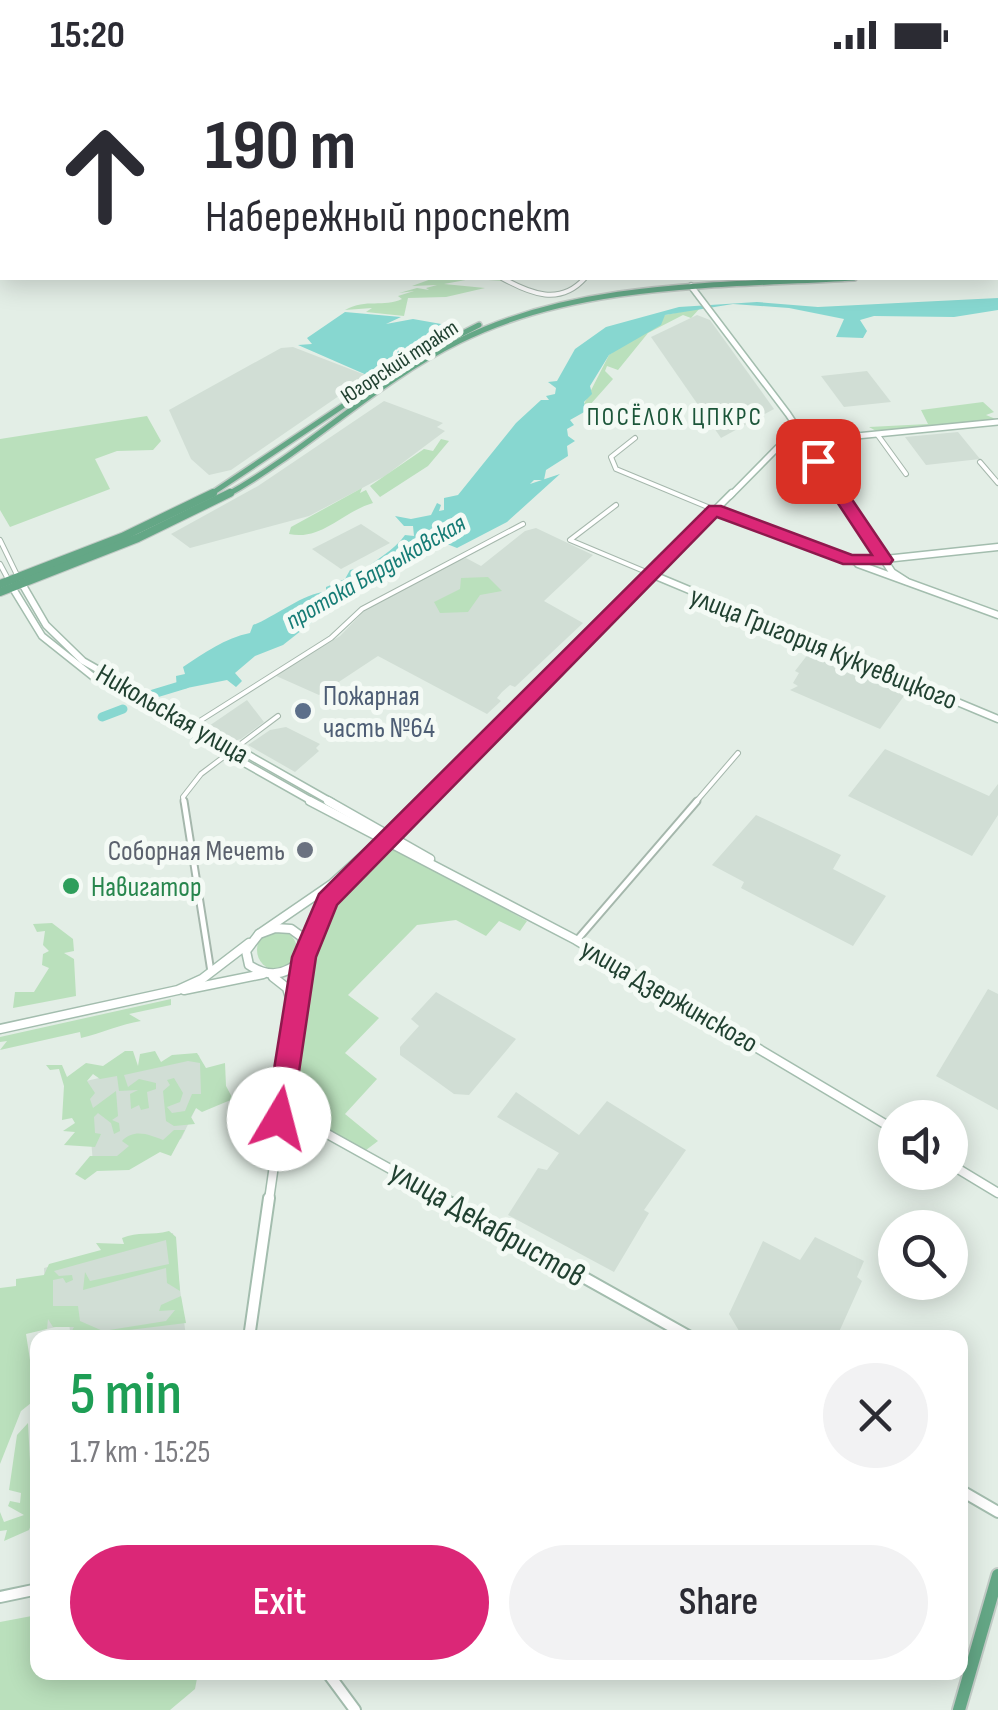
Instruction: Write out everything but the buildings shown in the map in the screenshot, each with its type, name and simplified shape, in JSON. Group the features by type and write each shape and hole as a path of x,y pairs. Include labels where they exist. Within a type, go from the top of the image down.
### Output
{"main road":[{"name":"Югорский тракт","path":"0,592 7,584 110,543 200,501 452,344 530,313 617,297 778,280"},
{"name":"Югорский тракт","path":"693,288 822,280"},
{"path":"693,288 797,428 884,560 906,582"},
{"path":"782,444 998,422"},
{"path":"797,428 822,440"},
{"path":"178,990 211,972 332,884 387,837 797,428"},
{"path":"715,510 998,615"},
{"path":"850,560 998,547"},
{"name":"улица Григория Кукуевицкого","path":"651,574 998,718"},
{"name":"Никольская улица","path":"20,580 60,640 124,692"},
{"name":"Никольская улица","path":"7,584 49,644 124,692 387,837"},
{"path":"250,1330 293,1014 305,953 332,895 387,837"},
{"name":"улица Дзержинского","path":"387,837 576,940 878,1120"},
{"path":"259,934 275,928 291,929 302,937 305,953"},
{"path":"250,943 246,958 287,988 293,1014"},
{"path":"0,1029 178,990 286,972 305,953"},
{"name":"улица Декабристов","path":"279,1119 313,1126 334,1137 678,1330"},
{"path":"968,1175 998,1193"},
{"path":"968,1495 998,1512"},
{"path":"968,1679 998,1575"},
{"path":"0,1597 30,1591"},
{"path":"332,1680 355,1710"},
{"path":"959,1710 968,1680"}],"street":[{"path":"506,280 542,296 571,292 583,280"},
{"path":"685,280 693,288"},
{"path":"877,434 906,474"},
{"path":"635,438 611,457 616,469 715,510"},
{"path":"980,462 998,482"},
{"path":"616,505 570,540 651,574"},
{"path":"187,725 331,638 362,608 522,524"},
{"name":"Никольская улица","path":"0,540 20,580"},
{"name":"Никольская улица","path":"0,564 7,584"},
{"path":"211,972 183,797 191,783 278,716"},
{"path":"576,940 738,752"}],"shaded area":[{"path":"697,315 710,320 774,409 721,438 651,337"},
{"path":"293,347 368,376 231,470 209,475 191,459 169,410 281,348"},
{"path":"867,371 891,402 844,407 821,376"},
{"path":"384,401 443,423 437,427 445,431 385,476 309,516 190,548 171,534 258,486"},
{"path":"958,432 980,459 926,465 905,437"},
{"path":"361,524 390,543 341,569 312,549"},
{"path":"536,528 593,555 544,601 583,623 515,687 510,685 502,692 497,698 501,701 487,714 378,656 319,695 274,675 340,636 366,609 457,561 466,558 481,566 525,531"},
{"path":"812,649 909,689 880,729 790,690 798,686 793,683 799,673 795,671"},
{"path":"247,700 264,722 241,739 231,742 206,728"},
{"path":"286,727 320,744 316,748 319,751 295,772 248,745 270,730"},
{"path":"885,749 989,796 998,784 998,815 972,856 848,796"},
{"path":"756,815 841,855 833,869 886,896 853,946 741,888 744,882 712,865"},
{"path":"988,989 998,994 998,1110 936,1076"},
{"path":"436,992 516,1039 469,1095 454,1094 400,1055 400,1047 419,1026 411,1019"},
{"path":"199,1055 205,1089 181,1139 93,1163 86,1081"},
{"path":"516,1092 579,1135 607,1101 686,1150 644,1210 649,1213 614,1272 508,1215 538,1168 547,1170 559,1153 497,1117"},
{"path":"173,1233 185,1330 70,1330 69,1324 47,1329 44,1268"},
{"path":"815,1237 864,1261 857,1277 862,1281 840,1330 738,1330 729,1314 763,1241 800,1260"}],"green space":[{"path":"428,280 466,280 444,284 485,288 446,297 408,298 404,316 366,312 372,308 345,310 361,304 395,302 402,299 398,296 414,291 399,293 417,288 429,290 426,288 437,285 412,286"},
{"path":"700,308 691,318 683,315 648,333 618,370 607,366 605,371 613,379 589,406 584,404 609,355 665,315"},
{"path":"983,402 994,412 986,415 998,420 878,432 869,427 928,424 921,410"},
{"path":"147,416 161,441 153,450 117,451 95,459 110,489 10,527 0,510 0,439"},
{"path":"441,439 449,441 428,466 380,497 370,486 424,449 433,451"},
{"path":"362,488 360,493 366,490 373,503 322,530 289,534 291,527"},
{"path":"488,577 502,591 480,595 468,612 440,613 434,602 460,589 461,578"},
{"path":"391,850 400,850 527,921 520,931 499,921 486,936 456,920 417,925 348,995 379,1018 345,1053 377,1079 345,1114 378,1141 366,1150 296,1113 290,1099 300,1054 302,999 323,919 330,907"},
{"path":"52,923 73,939 74,951 64,953 74,959 76,996 13,1008 15,992 34,992 49,968 42,965 43,954 49,951 43,945 45,931 37,932 33,924"},
{"path":"277,930 291,936 297,950 291,964 277,970 263,964 257,950 263,936"},
{"path":"171,999 171,1005 129,1014 141,1021 81,1038 80,1032 0,1050 7,1041 0,1042 0,1037"},
{"path":"125,1051 133,1051 138,1066 140,1054 155,1051 161,1062 172,1055 197,1053 206,1068 225,1063 226,1086 233,1099 202,1112 196,1108 191,1117 195,1124 174,1126 166,1121 163,1091 170,1085 167,1080 174,1078 183,1093 180,1102 167,1107 172,1113 185,1111 192,1094 201,1094 200,1063 188,1061 124,1075 128,1087 139,1079 156,1083 156,1089 147,1092 149,1108 141,1110 139,1105 131,1109 130,1094 138,1090 119,1091 117,1076 100,1079 93,1074 87,1081 95,1093 90,1099 93,1108 116,1091 118,1116 112,1120 119,1123 120,1131 114,1134 111,1123 98,1113 94,1117 95,1133 101,1134 95,1147 64,1145 75,1132 63,1131 75,1123 72,1118 62,1120 64,1086 59,1069 50,1070 46,1065 62,1065 67,1077 86,1063 103,1066"},
{"path":"174,1130 185,1130 171,1156 160,1152 129,1170 97,1171 85,1180 75,1174 90,1156 117,1156 129,1146 122,1141 127,1137 142,1134 163,1140"},
{"path":"169,1231 176,1237 180,1291 167,1283 166,1268 83,1290 85,1272 90,1281 169,1264 166,1240 54,1271 59,1276 72,1275 73,1280 53,1280 53,1306 78,1306 80,1321 101,1330 53,1327 48,1319 47,1329 26,1334 30,1404 21,1411 0,1464 0,1288 16,1286 16,1279 44,1275 49,1264 101,1250 96,1243 124,1244 122,1238"},
{"path":"181,1296 186,1323 109,1330 166,1321 175,1310 159,1311 161,1305"},
{"path":"28,1423 30,1528 4,1541 7,1530 0,1531 0,1512 4,1522 24,1515 8,1506 10,1501 20,1503 21,1493 9,1490 17,1435"},
{"path":"30,1616 30,1680 197,1680 195,1689 170,1710 0,1710 0,1622"}],"water":[{"path":"998,298 998,310 954,317 874,316 860,320 867,331 863,338 836,337 844,319 789,308 733,304 665,315 661,325 609,355 590,386 592,394 584,402 586,411 570,420 574,425 567,429 568,436 575,441 567,446 568,456 546,470 544,479 560,474 507,522 457,548 447,544 386,576 380,584 349,593 283,645 255,656 235,673 242,681 236,687 227,680 177,690 176,676 185,674 183,667 199,656 250,633 253,625 299,600 326,592 326,587 345,579 350,570 359,568 360,573 405,535 414,536 413,526 404,526 395,516 411,519 431,515 437,503 441,505 439,511 444,510 444,498 458,495 516,423 541,400 549,400 546,396 555,394 556,388 548,382 557,381 575,349 606,327 679,307 757,302 818,307"},
{"path":"345,312 401,317 386,324 413,319 447,325 369,376 298,345 312,344 307,338"}],"waterway":[{"name":"протока Бардыковская","path":"153,694 186,684"},
{"path":"102,717 123,709"}],"place":[{"name":"Пожарная часть №64","path":"303,711"},
{"name":"Соборная Мечеть","path":"305,850"},
{"name":"Навигатор","path":"71,886"}],"district":[{"name":"ПОСЁЛОК ЦПКРС","path":"675,416"}],"route":[{"path":"279,1119 304,957 327,900 715,510 850,560 884,560 818,461"}]}
